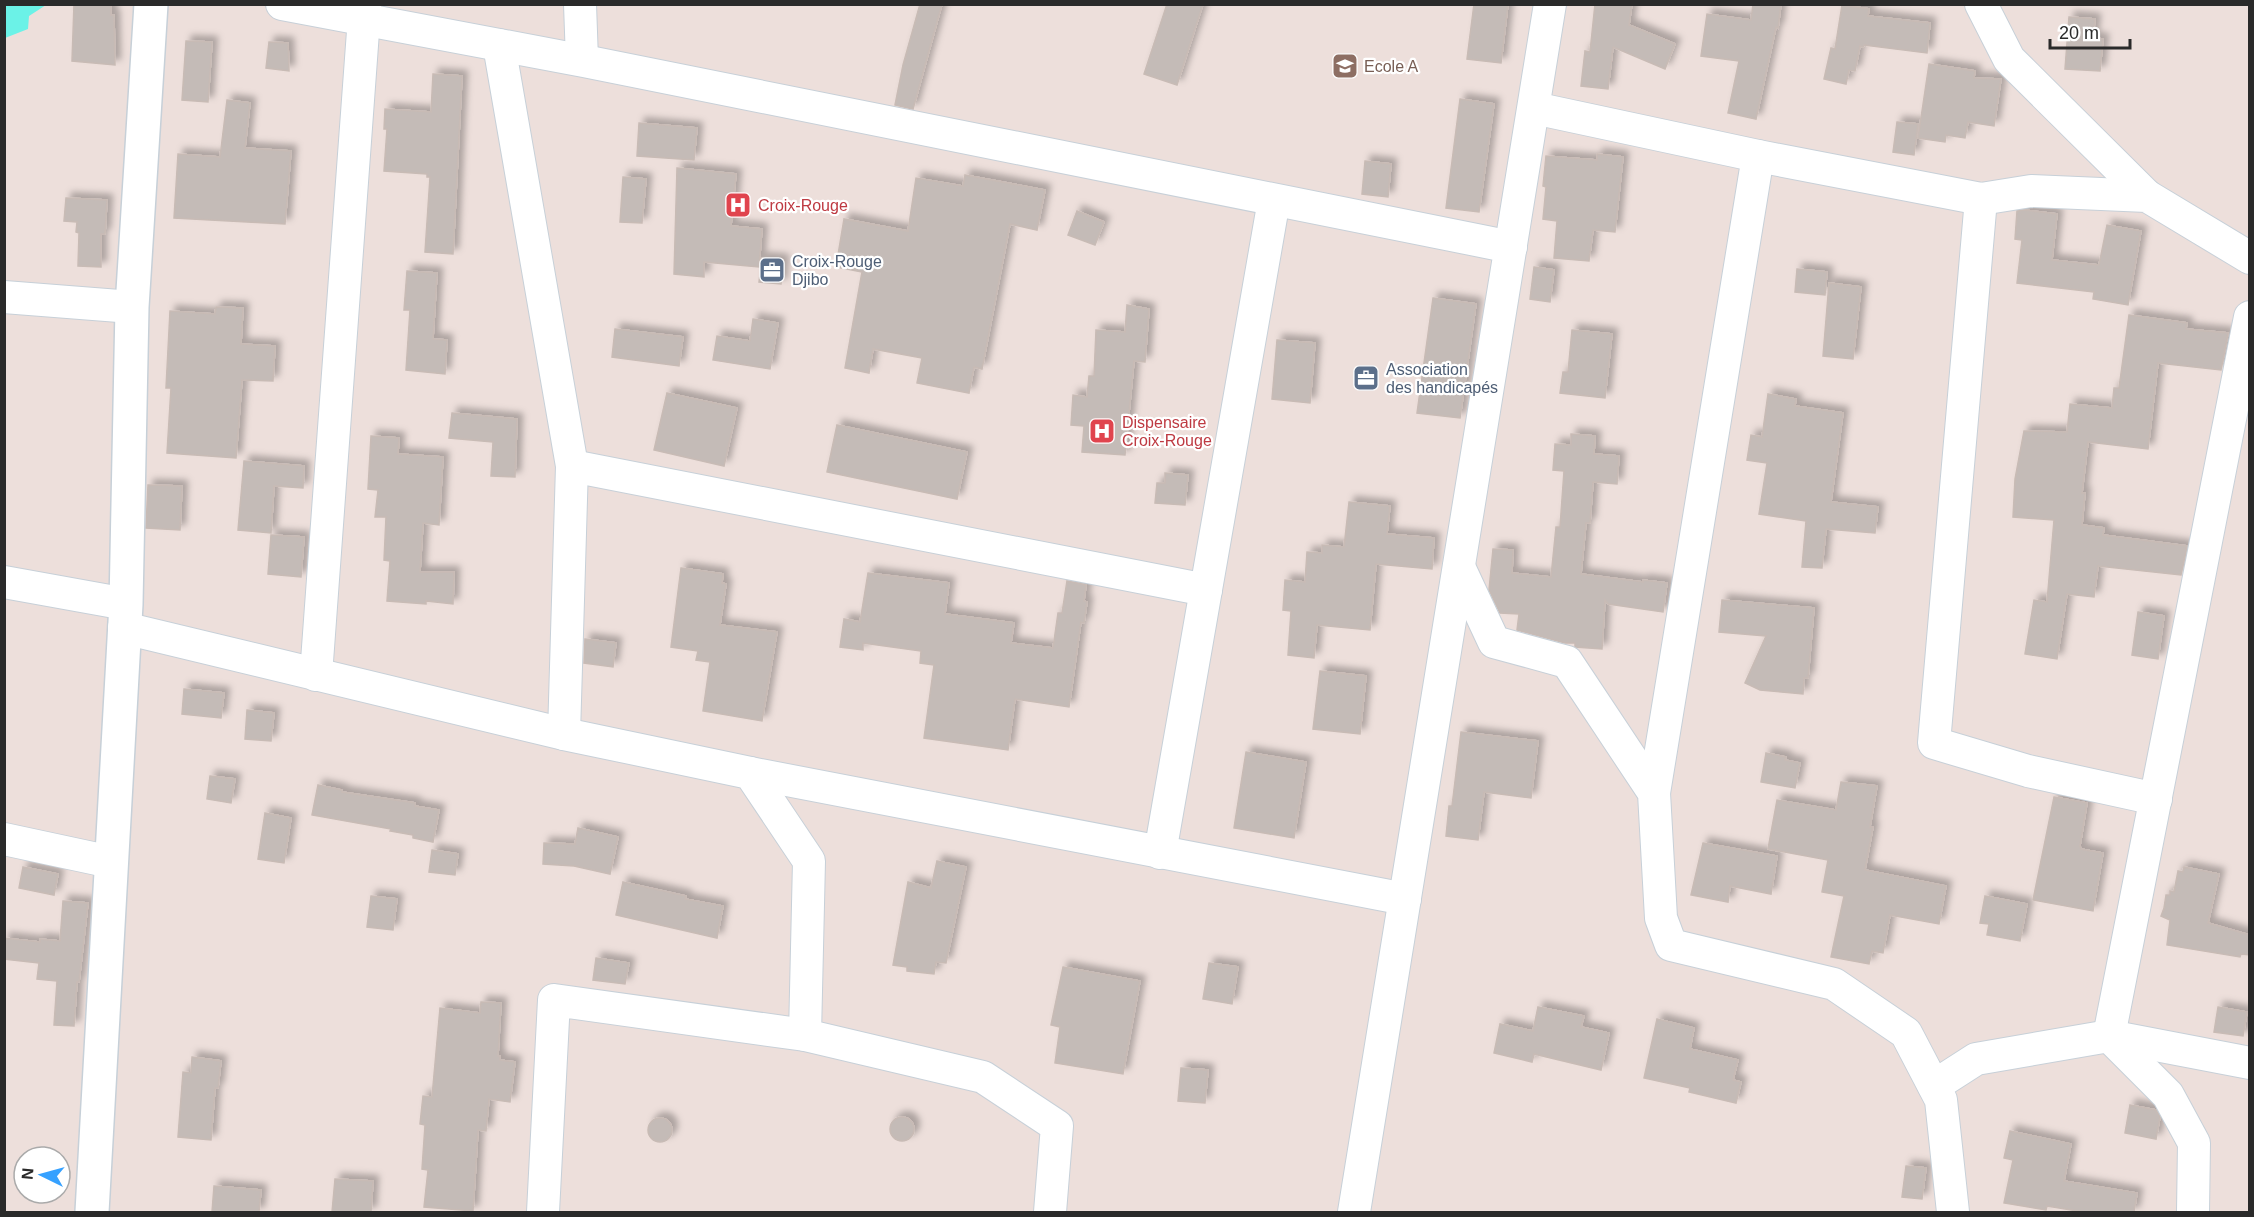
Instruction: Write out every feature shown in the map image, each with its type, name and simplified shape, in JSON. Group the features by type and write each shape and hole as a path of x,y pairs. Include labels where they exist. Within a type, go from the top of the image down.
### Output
{"main road":[{"path":"92,1212 125,616 132,307 151,4"}],"street":[{"path":"282,4 364,12 499,45 1511,248"},
{"path":"580,4 582,60"},
{"path":"1354,1212 1550,4"},
{"path":"1981,4 2009,59 2147,196 2250,258"},
{"path":"316,675 364,12"},
{"path":"499,45 572,466 564,734"},
{"path":"1534,108 1758,156 1981,199 2031,191 2147,196"},
{"path":"1758,156 1654,794 1661,918 1671,945 1834,984 1906,1033 1941,1100 1953,1212"},
{"path":"1981,199 1934,743 2028,771 2156,799"},
{"path":"1160,854 1274,200"},
{"path":"4,297 132,307"},
{"path":"2109,1036 2156,799 2240,415 2250,317"},
{"path":"572,466 1206,590"},
{"path":"1459,567 1494,642 1567,662 1654,794"},
{"path":"4,582 125,616 316,675 564,734 687,761 1160,854 1405,899"},
{"path":"750,773 809,861 806,1035"},
{"path":"4,839 111,862"},
{"path":"543,1212 554,1000 806,1035 983,1077 1057,1126 1050,1212"},
{"path":"1934,1086 1976,1059 2109,1036 2250,1064"},
{"path":"2109,1036 2168,1095 2194,1143 2193,1212"}],"water":[{"path":"5,4 46,5 29,16 28,29 5,38"}],"building":[{"path":"74,4 111,4 111,15 114,15 115,65 72,61"},
{"path":"920,4 942,4 913,109 895,105 903,65"},
{"path":"1167,4 1203,4 1177,85 1144,74"},
{"path":"1474,4 1508,4 1501,63 1467,59"},
{"path":"1595,4 1632,4 1629,25 1675,44 1665,69 1613,47 1608,89 1581,86 1585,51 1590,52"},
{"path":"1753,4 1781,4 1778,28 1776,27 1756,119 1728,113 1739,61 1701,56 1707,14 1751,20"},
{"path":"1842,5 1869,9 1868,16 1930,23 1927,53 1860,46 1855,71 1849,70 1846,84 1824,79 1831,48 1835,49"},
{"path":"2069,17 2095,19 2093,38 2103,39 2100,71 2065,69"},
{"path":"186,41 212,42 208,102 182,100"},
{"path":"269,42 288,43 289,71 266,68"},
{"path":"1929,64 1975,71 1974,78 2001,79 1994,126 1968,122 1965,138 1946,135 1945,142 1918,138"},
{"path":"433,74 462,76 453,254 425,252 430,177 427,177 427,174 384,171 387,129 384,129 385,109 431,112"},
{"path":"1460,99 1494,104 1479,212 1446,208"},
{"path":"227,100 250,103 245,148 291,151 285,224 174,218 178,154 220,157"},
{"path":"1897,122 1918,124 1914,155 1893,152"},
{"path":"639,123 697,128 694,160 637,156"},
{"path":"1597,154 1623,157 1615,232 1593,230 1589,261 1554,258 1557,221 1543,219 1546,156 1597,160"},
{"path":"1365,161 1391,164 1388,197 1362,194"},
{"path":"677,168 736,174 731,226 762,229 759,267 704,262 704,277 674,274"},
{"path":"965,175 1045,190 1037,230 1010,224 982,369 974,367 969,393 917,383 922,358 873,349 869,373 845,368 862,272 836,267 844,219 908,231 916,178 963,186"},
{"path":"623,177 646,179 642,223 620,222"},
{"path":"66,198 107,200 105,234 101,234 101,267 78,266 79,233 76,232 77,222 64,221"},
{"path":"1077,211 1104,222 1095,245 1068,235"},
{"path":"2017,211 2057,214 2052,260 2099,265 2107,225 2141,231 2128,305 2093,299 2094,292 2017,283 2022,240 2015,239"},
{"path":"762,258 783,260 781,284 759,282"},
{"path":"1534,267 1554,270 1550,302 1530,299"},
{"path":"1797,269 1827,272 1825,295 1795,292"},
{"path":"407,271 437,273 433,339 447,340 445,374 406,370 410,310 404,310"},
{"path":"1829,283 1861,287 1853,359 1823,356"},
{"path":"1433,298 1476,304 1460,418 1417,413"},
{"path":"1127,305 1149,309 1145,362 1134,361 1125,455 1082,452 1084,426 1071,425 1073,395 1087,397 1089,376 1094,376 1096,330 1125,332"},
{"path":"216,307 243,308 241,344 275,346 273,381 242,380 236,458 167,453 171,388 166,388 170,311 215,314"},
{"path":"2129,315 2187,323 2186,329 2228,333 2221,370 2158,363 2148,449 2088,442 2082,493 2085,493 2082,525 2104,528 2103,535 2187,546 2181,575 2098,566 2094,597 2067,594 2057,659 2025,654 2034,600 2047,602 2054,520 2013,517 2015,479 2024,431 2067,432 2070,404 2112,408 2114,388 2119,388"},
{"path":"753,319 778,323 770,369 713,360 717,336 750,341"},
{"path":"615,329 683,337 679,366 612,357"},
{"path":"1572,330 1612,334 1605,398 1560,393 1563,372 1568,372"},
{"path":"1277,340 1315,343 1310,403 1272,399"},
{"path":"667,393 737,408 724,466 654,450"},
{"path":"1768,394 1796,399 1795,406 1843,413 1831,502 1878,507 1875,533 1826,529 1822,568 1802,567 1806,521 1759,514 1767,463 1747,460 1751,435 1762,437"},
{"path":"452,413 517,419 515,477 491,476 493,442 449,438"},
{"path":"837,425 967,452 957,499 827,472"},
{"path":"1571,434 1595,436 1594,454 1619,456 1617,484 1593,482 1590,523 1586,523 1581,574 1667,583 1663,612 1608,604 1605,600 1602,649 1575,647 1575,643 1565,643 1517,630 1519,614 1500,613 1489,590 1493,549 1513,550 1512,573 1551,577 1556,527 1560,527 1564,471 1553,470 1555,444 1571,445"},
{"path":"371,436 399,438 398,454 443,457 439,525 423,523 420,572 454,572 453,604 387,601 390,561 384,560 386,517 375,517 378,490 368,489"},
{"path":"244,461 304,466 303,488 274,486 271,533 238,530"},
{"path":"1165,473 1188,475 1185,505 1155,503 1157,483 1165,483"},
{"path":"148,485 182,486 180,530 146,528"},
{"path":"1349,502 1390,506 1387,534 1434,538 1432,569 1376,564 1370,630 1317,625 1314,658 1288,655 1291,611 1283,610 1285,580 1305,582 1307,552 1322,553 1322,545 1344,547"},
{"path":"271,535 304,537 301,577 268,574"},
{"path":"681,568 723,574 722,583 726,584 720,625 777,632 762,721 703,711 710,662 696,660 698,651 671,647"},
{"path":"868,573 949,583 945,614 1014,623 1011,643 1053,648 1058,613 1062,613 1067,581 1086,585 1084,601 1087,602 1084,623 1081,622 1069,707 1015,699 1008,750 924,738 934,665 920,663 921,651 863,643 863,650 840,647 844,619 860,622"},
{"path":"1722,600 1814,608 1808,678 1804,678 1803,694 1760,690 1745,683 1766,636 1719,632"},
{"path":"2138,612 2164,616 2158,659 2132,655"},
{"path":"585,639 616,643 613,667 584,663"},
{"path":"1320,671 1366,676 1360,734 1313,729"},
{"path":"184,689 224,693 221,718 182,714"},
{"path":"247,710 274,713 271,741 245,739"},
{"path":"1461,732 1538,741 1531,798 1484,792 1478,840 1446,836"},
{"path":"1246,752 1306,762 1294,838 1234,828"},
{"path":"1766,753 1786,757 1785,760 1800,763 1795,788 1761,782"},
{"path":"210,776 235,779 231,803 207,799"},
{"path":"1841,782 1877,786 1870,827 1873,827 1865,870 1946,886 1939,924 1890,915 1883,953 1872,951 1869,964 1831,957 1844,896 1822,892 1828,860 1768,849 1777,800 1836,810"},
{"path":"318,785 342,790 342,792 415,803 415,806 439,810 433,842 413,838 413,835 390,831 391,829 312,815"},
{"path":"2054,797 2087,803 2080,846 2081,849 2103,853 2093,911 2033,900"},
{"path":"265,813 291,818 284,863 258,859"},
{"path":"578,828 618,837 610,874 574,866 543,864 544,843 575,844"},
{"path":"1703,843 1777,856 1771,894 1730,886 1728,902 1691,895"},
{"path":"432,850 458,854 455,875 429,872"},
{"path":"937,861 966,867 946,963 936,962 934,974 907,971 907,967 893,965 908,882 931,888"},
{"path":"23,867 58,874 54,895 19,888"},
{"path":"2184,867 2219,874 2208,923 2250,935 2250,955 2241,954 2240,957 2167,945 2170,920 2161,916 2166,895 2170,895 2170,891 2174,892 2178,871 2183,872"},
{"path":"623,882 686,896 685,899 723,906 717,938 616,915"},
{"path":"371,896 397,899 393,930 367,927"},
{"path":"1985,896 2027,904 2020,941 1987,935 1989,924 1980,923"},
{"path":"63,901 88,903 79,982 77,982 74,1026 54,1025 57,981 37,979 39,963 4,959 4,938 40,942 40,939 60,941"},
{"path":"596,958 629,963 625,984 593,980"},
{"path":"1209,963 1238,967 1232,1004 1203,999"},
{"path":"1063,967 1140,981 1123,1074 1055,1063 1060,1027 1051,1025"},
{"path":"481,1002 501,1003 498,1056 500,1060 515,1062 510,1102 489,1099 486,1131 478,1130 473,1211 424,1207 428,1170 422,1169 425,1125 420,1124 423,1096 432,1097 440,1008 480,1013"},
{"path":"1538,1007 1584,1016 1581,1027 1609,1033 1601,1070 1534,1054 1532,1062 1494,1053 1500,1024 1533,1031"},
{"path":"2218,1007 2247,1012 2243,1036 2214,1032"},
{"path":"1657,1019 1694,1028 1690,1049 1738,1060 1733,1080 1741,1082 1736,1103 1689,1092 1690,1088 1644,1078"},
{"path":"192,1057 221,1061 218,1088 215,1088 211,1140 178,1137 183,1072 191,1073"},
{"path":"1181,1068 1208,1070 1205,1103 1178,1101"},
{"path":"2130,1105 2156,1110 2160,1117 2156,1139 2125,1133"},
{"path":"902,1117 911,1120 914,1129 911,1138 902,1141 893,1138 890,1129 893,1120"},
{"path":"660,1118 669,1121 672,1130 669,1139 660,1142 651,1139 648,1130 651,1121"},
{"path":"2010,1131 2071,1144 2064,1181 2137,1193 2134,1212 2083,1212 2047,1206 2046,1210 2004,1203 2013,1160 2004,1158"},
{"path":"1906,1166 1926,1168 1922,1199 1902,1197"},
{"path":"335,1179 373,1181 371,1212 332,1212"},
{"path":"214,1186 261,1190 259,1212 212,1212"}],"place":[{"name":"Ecole A","path":"1345,66"},
{"name":"Croix-Rouge","path":"738,205"},
{"name":"Croix-Rouge Djibo","path":"772,270"},
{"name":"Association des handicapés","path":"1366,378"},
{"name":"Dispensaire Croix-Rouge","path":"1102,431"}]}
